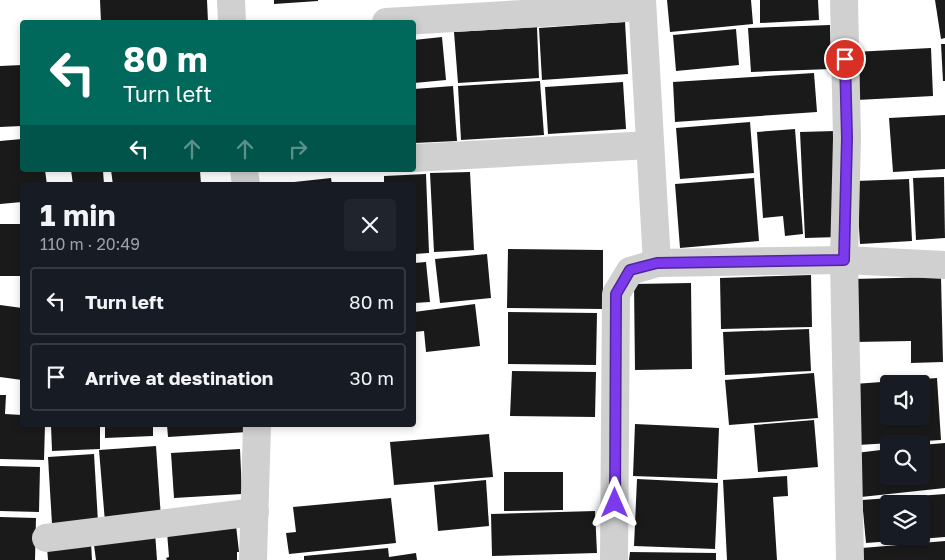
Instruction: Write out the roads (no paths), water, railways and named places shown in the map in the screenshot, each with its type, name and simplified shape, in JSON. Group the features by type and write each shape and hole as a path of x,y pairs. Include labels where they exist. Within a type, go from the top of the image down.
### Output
{"street":[{"path":"231,0 232,20"},
{"path":"844,0 847,138 844,260 850,560"},
{"path":"414,20 642,4 657,263"},
{"path":"416,158 650,146"},
{"path":"614,560 616,294 630,270 657,263 844,260 945,265"},
{"path":"253,560 257,427"},
{"path":"46,538 255,512"}]}
